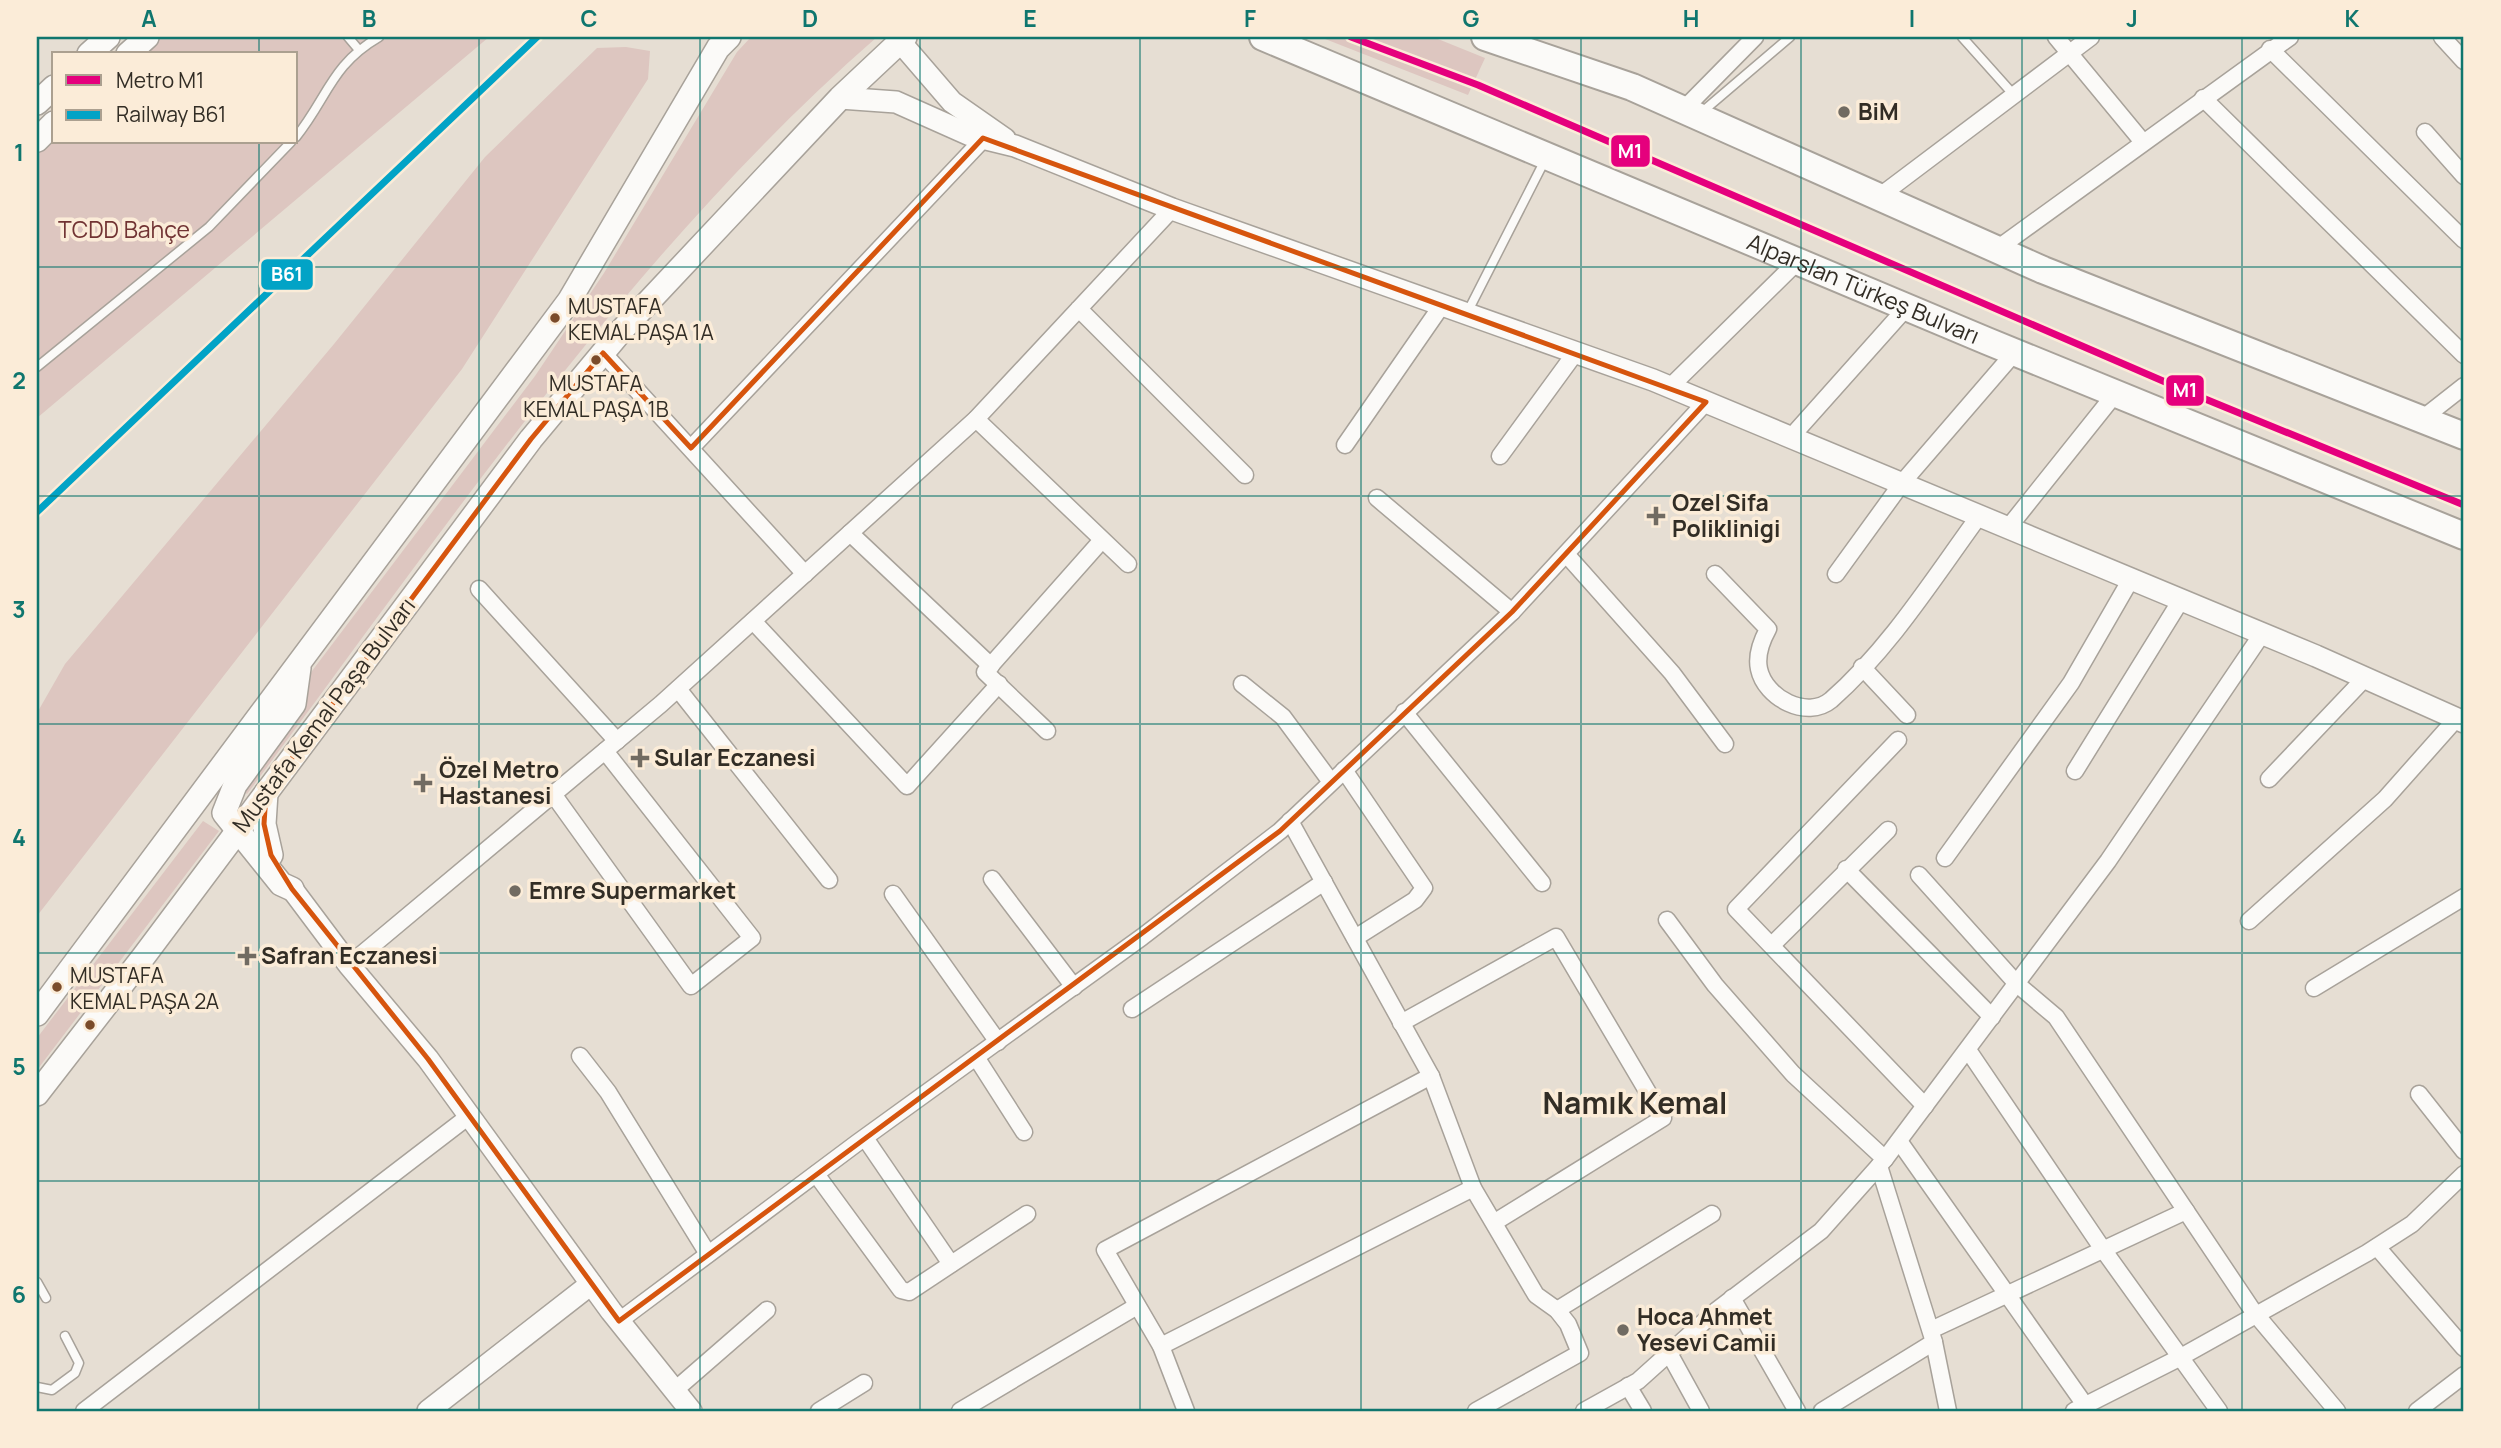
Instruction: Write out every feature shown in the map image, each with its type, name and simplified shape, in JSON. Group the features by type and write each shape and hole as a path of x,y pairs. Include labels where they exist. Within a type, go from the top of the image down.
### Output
{"main road":[{"path":"91,52 108,37"},
{"path":"130,52 147,37"},
{"name":"Alparslan Türkeş Bulvarı","path":"1263,37 2115,394 2464,536"},
{"path":"1485,37 1632,87 2043,270 2464,436"},
{"path":"37,1014 569,301 664,137 727,38"},
{"name":"Mustafa Kemal Paşa Bulvarı","path":"37,1094 209,868 236,820 266,793 515,459 609,346 840,98 900,38"},
{"path":"37,103 52,89"},
{"path":"37,140 52,125"},
{"path":"236,820 235,785 293,704 300,664"},
{"path":"266,793 264,824 267,858"},
{"path":"151,864 165,862 193,822 212,808 236,820 267,858 281,884 292,889"},
{"path":"209,868 236,857 267,858"}],"street":[{"path":"2056,37 2143,141"},
{"path":"1880,196 2068,51 2091,37"},
{"path":"1997,249 2290,37"},
{"path":"2442,37 2464,61"},
{"path":"900,38 952,102 988,134"},
{"path":"1690,113 1749,39"},
{"path":"2270,49 2464,240"},
{"path":"840,98 896,102 988,134 1172,209 1670,387 2262,634 2460,720 2385,799 2249,920"},
{"path":"2203,98 2464,355"},
{"path":"2425,132 2464,176"},
{"path":"691,448 988,134"},
{"path":"349,965 678,689 976,419 1172,209"},
{"path":"1670,387 1799,260"},
{"path":"1345,445 1442,305"},
{"path":"1791,437 1907,307"},
{"path":"1079,309 1245,475"},
{"path":"609,346 691,448 805,574"},
{"path":"1500,456 1576,352"},
{"path":"1836,574 1902,483 2015,352"},
{"path":"2422,419 2464,386"},
{"path":"2008,528 2115,394"},
{"path":"619,1321 1074,987 1290,821 1512,612 1706,402"},
{"path":"976,419 1128,564"},
{"path":"1377,498 1512,612"},
{"path":"1715,574 1769,629 1761,642 1759,670 1765,682 1792,706 1804,708 1825,705 1888,641 1979,516"},
{"path":"850,533 991,666"},
{"path":"1047,731 985,672 1102,540"},
{"path":"1566,554 1672,673 1725,744"},
{"path":"1945,858 2070,683 2131,579"},
{"path":"479,589 611,746 752,938 691,986 554,794"},
{"path":"2075,771 2181,600"},
{"path":"753,621 907,786 999,684"},
{"path":"1584,1411 1628,1386 1732,1298 1821,1231 1882,1163 2108,861 2262,634"},
{"path":"1862,667 1907,715"},
{"path":"2269,779 2365,678"},
{"path":"1242,684 1283,717 1331,782"},
{"path":"678,689 829,880"},
{"path":"1404,712 1542,883"},
{"path":"1898,740 1736,909 1773,944 1925,1106"},
{"path":"1344,770 1424,888 1415,900 1354,937"},
{"path":"1290,821 1431,1076 1473,1188 1536,1294 1557,1310 1568,1324 1580,1353 1476,1411"},
{"path":"1773,944 1888,830"},
{"path":"1846,869 1992,1017"},
{"path":"1919,875 2017,984 2056,1017 2257,1315 2337,1411"},
{"path":"992,879 1074,987"},
{"path":"1132,1009 1324,882"},
{"path":"292,889 349,965 428,1059 591,1284 691,1411"},
{"path":"893,894 998,1042"},
{"path":"2314,988 2464,897"},
{"path":"1667,920 1715,985 1793,1074 1882,1163 1932,1336 1948,1411"},
{"path":"1401,1023 1556,937 1663,1118 1494,1222"},
{"path":"1968,1050 2102,1248 2219,1411"},
{"path":"580,1056 608,1092 708,1254"},
{"path":"976,1057 1024,1132"},
{"path":"1186,1411 1161,1346 1105,1250 1431,1076"},
{"path":"2418,1094 2464,1150"},
{"path":"84,1411 469,1116"},
{"path":"865,1138 951,1264"},
{"path":"1899,1141 2086,1408 2377,1247 2412,1224 2464,1174"},
{"path":"816,1174 901,1290 909,1292 1027,1214"},
{"path":"1161,1346 1473,1188"},
{"path":"1822,1411 1932,1336 2102,1248 2186,1211"},
{"path":"1557,1310 1712,1214"},
{"path":"2377,1247 2464,1348"},
{"path":"428,1411 591,1284"},
{"path":"1732,1298 1797,1411"},
{"path":"960,1411 1137,1306"},
{"path":"675,1390 768,1310"},
{"path":"1669,1353 1701,1411"},
{"path":"2417,1411 2464,1375"},
{"path":"819,1411 864,1383"},
{"path":"1628,1386 1643,1411"}],"lane":[{"path":"348,37 359,50"},
{"path":"298,134 315,111 330,81 359,50 379,37"},
{"path":"1690,113 1790,37"},
{"path":"1962,37 2012,94"},
{"path":"37,367 209,227 289,144"},
{"path":"1467,313 1546,157"},
{"path":"37,1282 46,1298"},
{"path":"37,1387 52,1390 77,1371 79,1363 65,1336"}],"highlighted area":[{"path":"983,138 1706,402 1512,612 1280,831 619,1321 428,1059 292,889 271,855 264,824 266,793 531,439 603,353 691,448"}],"green space":[{"name":"TCDD Bahçe","path":"159,37 489,37 37,418 37,151 52,136 52,144 298,144 298,52 142,52"},
{"path":"751,37 877,37 788,120 702,209 621,302 467,497 247,794 239,788 293,714 312,671 535,376 604,273 737,52"},
{"path":"1320,37 1433,37 1485,58 1468,95"},
{"path":"626,47 650,51 648,79 462,369 37,916 37,713 65,664 334,344 485,157 597,48"},
{"path":"203,821 219,831 37,1070 37,1038"}],"metro line":[{"name":"M1","path":"1351,37 1478,85 2193,394 2464,505"}],"rail line":[{"name":"B61","path":"37,512 537,37"}],"place":[{"name":"BiM","path":"1844,112"},
{"name":"MUSTAFA KEMAL PAŞA 1A","path":"555,318"},
{"name":"MUSTAFA KEMAL PAŞA 1B","path":"596,360"},
{"name":"Ozel Sifa Poliklinigi","path":"1656,516"},
{"name":"Sular Eczanesi","path":"640,758"},
{"name":"Özel Metro Hastanesi","path":"423,783"},
{"name":"Emre Supermarket","path":"515,891"},
{"name":"Safran Eczanesi","path":"247,956"},
{"name":"MUSTAFA KEMAL PAŞA 2A","path":"57,987"},
{"name":"Hoca Ahmet Yesevi Camii","path":"1623,1330"}],"district":[{"name":"Namık Kemal","path":"1635,1104"}]}
